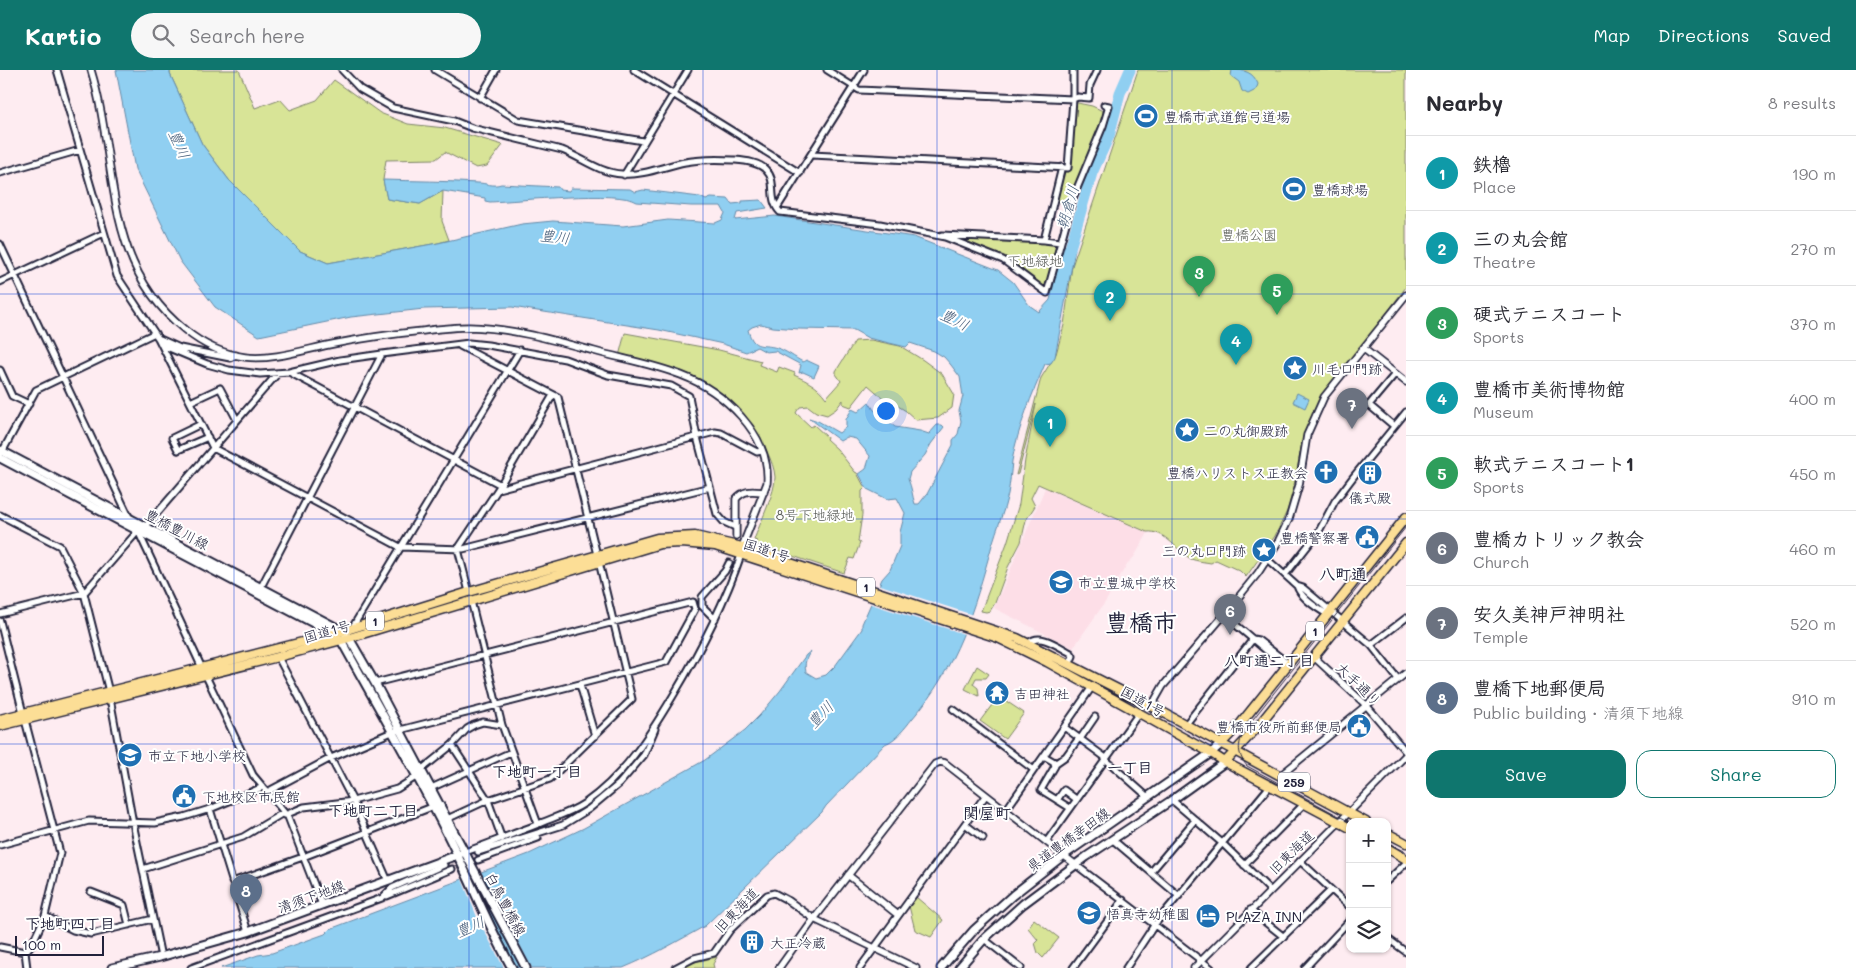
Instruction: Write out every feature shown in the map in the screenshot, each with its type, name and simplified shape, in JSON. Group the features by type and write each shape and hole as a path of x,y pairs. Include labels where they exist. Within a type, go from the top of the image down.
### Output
{"highway":[{"name":"1","path":"1221,744 1241,723 1406,517"},
{"name":"国道1号","path":"0,719 24,716 203,671 334,634 468,592 660,544 682,543 715,546 745,552 1029,643 1221,744"},
{"name":"1","path":"1225,762 1405,546"},
{"name":"国道1号","path":"203,671 278,657 349,638 471,601 598,559"},
{"name":"国道1号","path":"982,628 1212,753 1225,762"},
{"name":"国道1号","path":"0,726 24,716"},
{"name":"259","path":"1221,744 1359,818"},
{"name":"259","path":"1225,762 1302,805 1346,826"},
{"path":"1391,835 1406,844"},
{"path":"1391,850 1406,858"}],"main road":[{"name":"豊橋豊川線","path":"1,454 131,519 142,529 261,587 343,631"},
{"name":"豊橋豊川線","path":"1,454 334,634"},
{"path":"343,631 375,683 416,777 457,854"},
{"path":"334,634 341,640 431,788 465,852"},
{"name":"県道豊橋幸田線","path":"941,968 974,930 1014,895 1064,856 1212,753 1221,744"},
{"name":"県道豊橋幸田線","path":"959,968 984,939 1023,904 1225,762"},
{"name":"清須下地線","path":"112,968 161,957 248,932 465,852"},
{"name":"白鳥豊橋線","path":"465,852 526,968"},
{"name":"白鳥豊橋線","path":"457,854 481,909 512,968"}],"street":[{"path":"57,70 117,276 162,345 213,448 400,547 458,549 710,487"},
{"path":"91,70 107,144 116,205 127,249 140,279 160,308 186,332 209,346 246,357 266,357 380,335 452,327 484,328 547,338 668,370 699,383 726,403 741,418 753,433 762,451 768,472 764,492 745,552 715,619 686,674 655,726 633,758 606,787 584,804 562,815 465,852"},
{"path":"342,70 360,89 394,108 454,121 472,128 562,150 576,155 608,173 624,175 642,173 698,160 747,162 759,165 767,170 773,183 772,199 780,212 880,224 945,237 1003,260 1046,293 1081,176 1109,106 1104,105"},
{"path":"435,70 518,120 644,141"},
{"path":"480,98 496,70"},
{"path":"634,70 800,173"},
{"path":"624,175 688,70"},
{"path":"827,70 859,90 1073,99 1078,97 1089,98 1090,85 1097,70"},
{"path":"777,208 812,156 864,70"},
{"path":"812,156 1068,168 1074,70"},
{"path":"0,173 80,150"},
{"path":"1044,240 1062,167"},
{"path":"0,282 104,233"},
{"path":"931,234 1060,242"},
{"path":"0,244 131,519"},
{"path":"1155,708 1155,700 1163,686 1258,573 1278,542 1289,519 1299,485 1307,435 1324,397 1406,295"},
{"path":"156,335 180,348 230,358 236,355"},
{"path":"1,454 36,390 156,335"},
{"path":"162,345 207,364 229,370 246,373 278,374 340,360 469,343 565,359 608,375 671,386 689,396 697,436 720,519 736,527"},
{"path":"446,819 488,800 550,779 632,699 558,397 460,345"},
{"path":"1364,349 1406,382"},
{"path":"352,628 520,350"},
{"path":"261,587 382,354"},
{"path":"0,370 12,396 29,404"},
{"path":"288,372 453,460 499,487 716,432 721,432 757,452 762,451"},
{"path":"0,614 84,593 278,374"},
{"path":"1394,426 1369,405 1395,374"},
{"path":"190,402 220,388 237,420"},
{"path":"468,592 458,549 499,487 553,395"},
{"path":"1285,575 1318,533 1335,501 1406,412"},
{"path":"201,424 172,438 178,450 208,437"},
{"path":"736,536 736,499 748,491 764,492"},
{"path":"0,514 60,546 84,593 109,695 161,957"},
{"path":"0,523 6,518"},
{"path":"142,529 203,671 253,775 288,817 322,905"},
{"path":"1267,559 1297,586 1299,592 1322,611 1329,613 1342,622 1371,645 1398,679"},
{"path":"715,619 702,606 702,597 725,571 729,563"},
{"path":"471,601 502,725 538,824"},
{"path":"267,792 331,758 396,731 666,662 695,609 693,602 375,683"},
{"path":"1224,615 1253,638 1255,643 1287,666"},
{"path":"1371,645 1406,618"},
{"path":"0,621 60,853 45,916 32,944 25,952"},
{"path":"1186,724 1253,638"},
{"path":"278,657 353,801 388,881"},
{"name":"大手通り","path":"1314,657 1366,705 1406,754"},
{"path":"1281,775 1406,673"},
{"path":"580,685 595,736"},
{"path":"1006,810 1092,687"},
{"path":"953,709 1034,770"},
{"path":"1047,841 1139,713"},
{"path":"1054,763 1066,756 1095,717"},
{"path":"420,770 452,745 466,729 483,722 502,725"},
{"path":"478,852 563,825 604,798 619,784 644,754 654,734 655,726"},
{"path":"1064,727 1105,758 1148,797"},
{"path":"452,745 488,800 502,839"},
{"path":"431,788 511,752"},
{"name":"旧東海道","path":"1194,968 1270,890 1350,813 1406,754"},
{"path":"1044,756 1054,763"},
{"path":"779,968 848,875 935,764 940,762 945,763 1211,968"},
{"path":"1054,763 1055,766 1040,790 1070,808"},
{"path":"143,869 242,837 284,814 304,806 353,801 397,789 416,777"},
{"path":"0,845 89,821 155,823 210,810 263,787"},
{"path":"1126,968 1155,924 1269,787"},
{"path":"1057,800 1064,790 1076,799"},
{"path":"860,968 986,795"},
{"path":"1172,800 1222,843 1270,890"},
{"path":"1244,865 1302,805"},
{"path":"232,882 304,857 432,807"},
{"path":"210,810 248,932"},
{"path":"1151,872 1195,820"},
{"path":"965,824 983,838"},
{"path":"478,860 520,846 538,838 537,834"},
{"path":"1113,840 1179,896"},
{"path":"1300,861 1346,903"},
{"path":"1391,877 1406,862"},
{"path":"382,898 392,888 444,865"},
{"path":"191,968 382,898 452,869"},
{"path":"848,875 898,914"},
{"path":"1251,968 1331,890"},
{"path":"91,892 124,905 129,925"},
{"name":"旧東海道","path":"675,968 694,958 714,953 730,930 767,895 774,893 814,919 916,968"},
{"path":"1073,968 1123,900"},
{"path":"1250,910 1284,936"},
{"path":"45,916 73,930 91,934 153,918"},
{"path":"1305,968 1346,924"},
{"path":"984,939 1021,968"},
{"path":"1391,941 1406,952"},
{"path":"0,947 25,952"},
{"path":"25,952 28,968"}],"shaded area":[{"name":"市立豊城中学校","path":"1045,488 1148,533 1134,557 1127,564 1106,601 1073,648 994,608"}],"green space":[{"path":"170,70 239,70 255,108 280,99 290,110 317,100 334,80 380,113 408,124 445,128 503,145 487,166 476,168 445,152 436,159 386,160 383,180 387,199 420,204 443,191 442,221 449,240 328,263 300,251 229,180 202,144 170,74"},
{"name":"豊橋公園","path":"1138,70 1406,70 1406,287 1352,359 1324,391 1304,433 1287,511 1275,536 1246,577 1240,571 1216,560 1211,563 1191,559 1160,534 1147,532 1038,484 1031,498 1035,506 1026,520 1021,542 1008,567 995,603 990,611 981,611 1007,543 1019,504 1036,404 1018,474 1016,475 1041,378 1056,354 1064,325 1072,266"},
{"path":"1073,102 1092,106 1103,111 1103,126 1072,203 1060,202 1055,194 1062,167 1068,168"},
{"name":"下地緑地","path":"945,237 1060,242 1047,293 1003,260"},
{"name":"8号下地緑地","path":"625,333 719,350 761,361 759,365 777,372 779,367 795,373 794,375 816,387 826,398 841,381 836,371 855,341 871,340 900,346 942,374 954,394 952,408 938,418 916,420 898,406 890,404 868,385 851,407 843,404 843,400 836,409 827,415 816,412 808,406 800,407 797,411 796,413 811,427 814,425 827,437 826,439 857,473 865,488 862,491 862,515 858,542 860,543 854,559 850,558 844,573 756,544 757,541 754,540 775,483 774,471 764,445 753,428 722,397 701,381 667,367 619,356"},
{"path":"977,666 989,674 986,678 976,678 973,684 978,688 979,696 965,689"},
{"path":"998,697 1024,713 1005,739 980,721"},
{"path":"916,897 943,920 931,937 915,930 909,906"},
{"path":"1034,919 1059,938 1043,958 1038,953 1035,943 1038,940 1028,928"},
{"path":"717,957 713,964 714,968 680,968 691,963"}],"water":[{"name":"豊川","path":"116,70 170,70 170,74 202,144 229,180 300,251 328,263 438,243 522,224 553,221 623,226 668,220 715,223 722,220 725,213 721,206 637,202 627,199 590,196 490,202 485,201 485,198 443,191 420,204 387,199 383,180 558,187 560,190 569,191 571,188 630,189 635,192 643,190 700,197 706,200 711,198 728,199 732,204 742,203 742,201 761,200 767,208 737,213 735,220 775,216 914,237 998,270 1013,282 1029,305 1039,312 1050,300 1063,245 1075,249 1055,357 1051,363 1045,364 1030,399 1015,448 1005,507 971,615 941,679 928,699 900,733 893,740 885,744 822,812 705,926 623,968 221,968 258,955 272,953 325,934 330,929 529,854 584,828 705,760 745,730 760,715 811,651 806,661 806,672 816,678 826,675 835,666 862,629 862,624 882,579 890,570 900,546 900,532 905,513 897,498 887,499 867,489 859,474 866,469 870,456 856,439 847,437 840,441 809,418 839,433 846,427 846,419 852,409 858,412 869,402 874,410 895,427 929,434 937,425 942,425 944,427 925,455 910,472 908,479 914,501 915,504 919,504 927,494 953,445 953,440 958,434 961,421 959,411 963,396 960,377 944,357 934,351 910,343 906,347 868,338 854,330 799,329 761,324 748,330 750,337 756,344 780,349 803,362 806,360 819,366 814,377 803,372 799,373 801,365 775,351 766,352 757,347 746,352 723,344 659,330 512,307 424,309 351,317 259,336 215,307 180,261 135,169"},
{"path":"1232,70 1241,70 1251,74 1258,84 1256,90 1248,94 1242,91 1239,82 1231,76"},
{"path":"1297,393 1309,399 1305,408 1293,402"}],"pier":[{"path":"877,584 973,615 967,635 868,603"},
{"path":"480,870 532,968 522,968 471,873"},
{"path":"470,874 494,927 516,968 504,968 477,917 461,877"}],"waterway":[{"name":"朝倉川","path":"1066,262 1092,173 1109,136 1120,93 1130,70"}],"tunnel":[{"path":"729,563 736,536"},
{"path":"444,865 478,852"}],"tram line":[{"path":"1346,820 1247,766 1241,757 1239,747 1246,728 1406,527"},
{"path":"1391,844 1406,852"}],"place":[{"name":"豊橋市武道館弓道場","path":"1146,116"},
{"name":"豊橋球場","path":"1294,189"},
{"name":"硬式テニスコート","path":"1199,297"},
{"name":"軟式テニスコート1","path":"1277,315"},
{"name":"三の丸会館","path":"1110,321"},
{"name":"豊橋市美術博物館","path":"1236,365"},
{"name":"川毛口門跡","path":"1295,368"},
{"name":"安久美神戸神明社","path":"1352,429"},
{"name":"二の丸御殿跡","path":"1187,430"},
{"name":"鉄櫓","path":"1050,447"},
{"name":"豊橋ハリストス正教会","path":"1326,472"},
{"name":"儀式殿","path":"1370,473"},
{"name":"豊橋警察署","path":"1367,537"},
{"name":"三の丸口門跡","path":"1264,550"},
{"name":"市立豊城中学校","path":"1061,582"},
{"name":"豊橋カトリック教会","path":"1230,635"},
{"name":"吉田神社","path":"997,693"},
{"name":"豊橋市役所前郵便局","path":"1359,726"},
{"name":"市立下地小学校","path":"130,755"},
{"name":"下地校区市民館","path":"184,796"},
{"name":"悟真寺幼稚園","path":"1089,913"},
{"name":"豊橋下地郵便局","path":"246,915"},
{"name":"PLAZA INN","path":"1208,916"},
{"name":"大正冷蔵","path":"752,942"}],"district":[{"name":"八町通","path":"1343,573"},
{"name":"豊橋市","path":"1141,621"},
{"name":"八町通二丁目","path":"1269,660"},
{"name":"一丁目","path":"1130,767"},
{"name":"下地町一丁目","path":"537,771"},
{"name":"下地町二丁目","path":"373,810"},
{"name":"関屋町","path":"987,812"},
{"name":"下地町四丁目","path":"70,923"}]}
